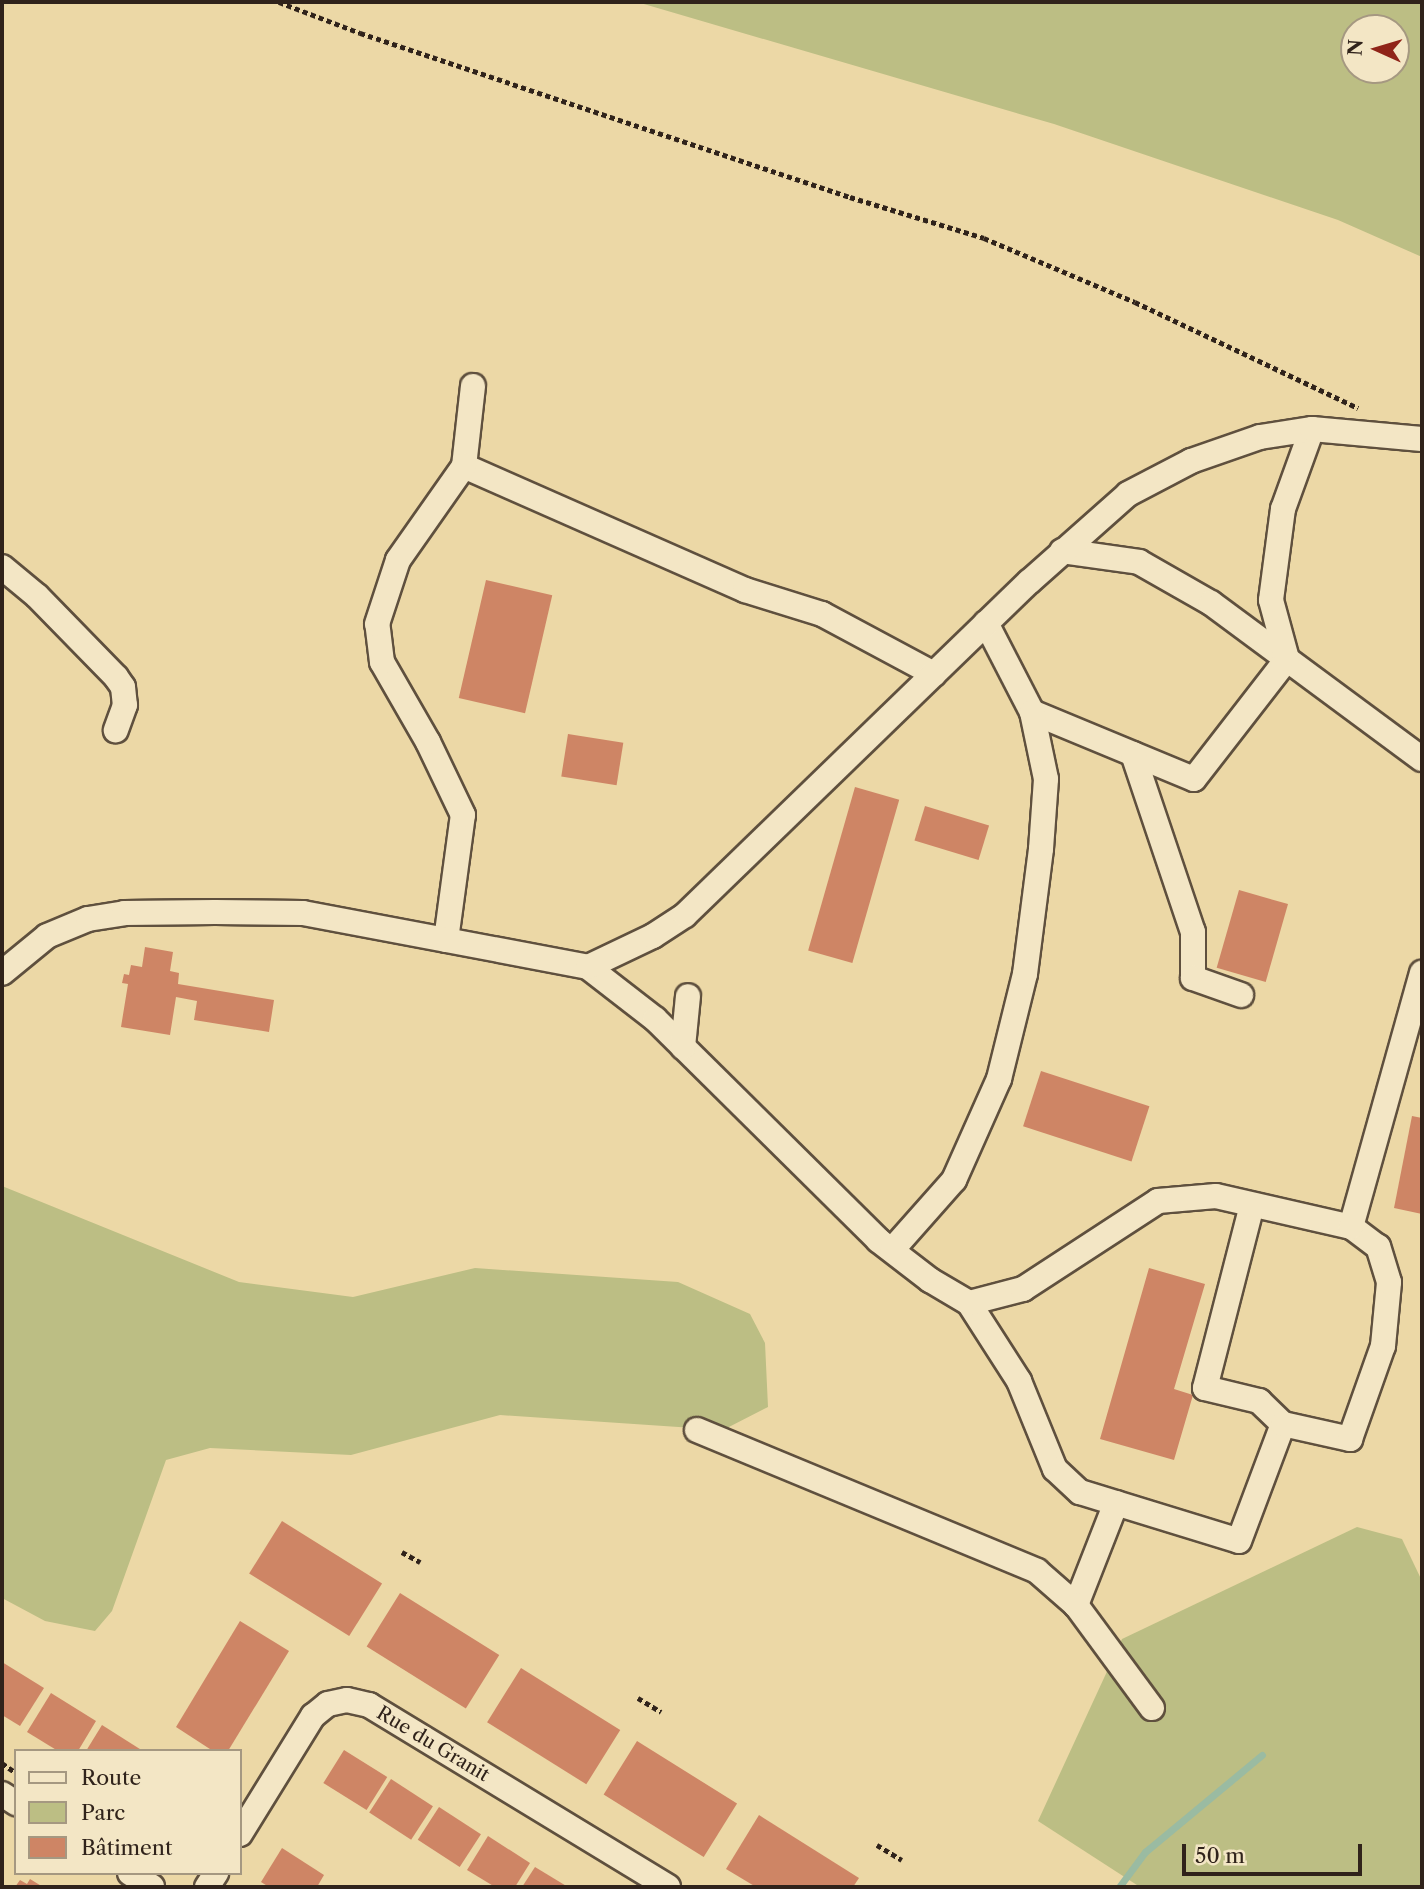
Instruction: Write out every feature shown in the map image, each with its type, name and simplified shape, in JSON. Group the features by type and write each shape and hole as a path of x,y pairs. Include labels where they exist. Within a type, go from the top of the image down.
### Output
{"street":[{"path":"446,940 463,815 428,742 382,662 377,624 398,560 464,466 473,386"},
{"path":"1287,659 1271,600 1283,509 1312,429"},
{"path":"588,967 653,936 685,915 1062,551 1128,494 1191,461 1260,437 1312,429 1422,439"},
{"path":"464,466 745,590 822,614 934,674"},
{"path":"1062,551 1139,562 1211,603 1422,759"},
{"path":"2,567 37,596 116,677 122,687 125,705 116,730"},
{"path":"892,1250 954,1180 999,1079 1025,974 1041,849 1046,779 1032,712 986,624"},
{"path":"1032,712 1194,779 1287,659"},
{"path":"1133,754 1192,932 1193,978 1241,995"},
{"path":"2,974 47,936 88,919 124,913 303,913 588,967 655,1019 892,1250 930,1280 969,1303 1019,1381 1055,1469 1080,1492 1239,1541 1283,1424"},
{"path":"1350,1227 1422,973"},
{"path":"683,1047 688,996"},
{"path":"969,1303 1023,1289 1158,1201 1216,1196 1350,1227 1378,1247 1389,1283 1383,1346 1350,1439 1283,1424 1258,1401 1205,1388 1252,1205"},
{"path":"697,1430 1037,1572 1076,1605 1152,1708"},
{"path":"1076,1605 1116,1503"},
{"name":"Rue du Granit","path":"242,1831 313,1716 328,1704 347,1700 369,1705 668,1887"},
{"path":"133,1875 152,1887"}],"path":[{"path":"279,2 439,60 850,197 984,238 1135,302 1360,409"},
{"path":"402,1552 420,1562"},
{"path":"638,1698 661,1712"},
{"path":"877,1845 902,1860"}],"green space":[{"path":"637,2 1422,2 1422,257 1338,220 1054,124"},
{"path":"2,1186 239,1282 353,1297 475,1268 678,1282 750,1314 765,1343 768,1407 723,1430 500,1415 351,1455 210,1448 166,1460 112,1611 95,1631 45,1621 2,1598"},
{"path":"1357,1527 1402,1539 1422,1581 1422,1887 1140,1887 1038,1821 1122,1639"}],"building":[{"path":"486,580 552,595 525,713 459,698"},
{"path":"568,734 623,743 617,785 561,776"},
{"path":"855,787 899,800 852,963 808,950"},
{"path":"925,806 989,826 979,860 914,840"},
{"path":"1239,890 1288,904 1266,982 1217,968"},
{"path":"145,947 173,952 170,971 179,973 178,984 274,1000 269,1032 194,1020 197,1001 176,997 170,1035 121,1027 128,984 122,983 124,974 129,975 131,965 142,967"},
{"path":"1041,1071 1149,1106 1131,1161 1023,1126"},
{"path":"1412,1116 1422,1118 1422,1214 1394,1208"},
{"path":"1149,1268 1205,1284 1174,1389 1193,1395 1174,1460 1100,1439"},
{"path":"282,1521 382,1584 349,1636 249,1574"},
{"path":"400,1593 499,1655 466,1708 367,1646"},
{"path":"240,1621 289,1651 229,1749 210,1749 176,1727"},
{"path":"2,1662 44,1688 20,1726 2,1715"},
{"path":"521,1668 620,1730 586,1784 487,1722"},
{"path":"51,1693 96,1721 79,1749 55,1749 27,1732"},
{"path":"102,1725 140,1749 87,1749"},
{"path":"637,1741 737,1804 704,1857 604,1794"},
{"path":"344,1750 387,1777 367,1810 323,1783"},
{"path":"391,1779 433,1806 411,1840 369,1813"},
{"path":"439,1807 481,1834 460,1867 418,1840"},
{"path":"759,1815 859,1878 853,1887 756,1887 726,1869"},
{"path":"488,1836 530,1863 515,1887 495,1887 467,1870"},
{"path":"282,1848 324,1875 317,1887 269,1887 261,1882"},
{"path":"535,1867 568,1887 522,1887"},
{"path":"30,1879 43,1887 15,1887 20,1880 27,1884"}],"waterway":[{"path":"1119,1887 1145,1852 1262,1755"}]}
